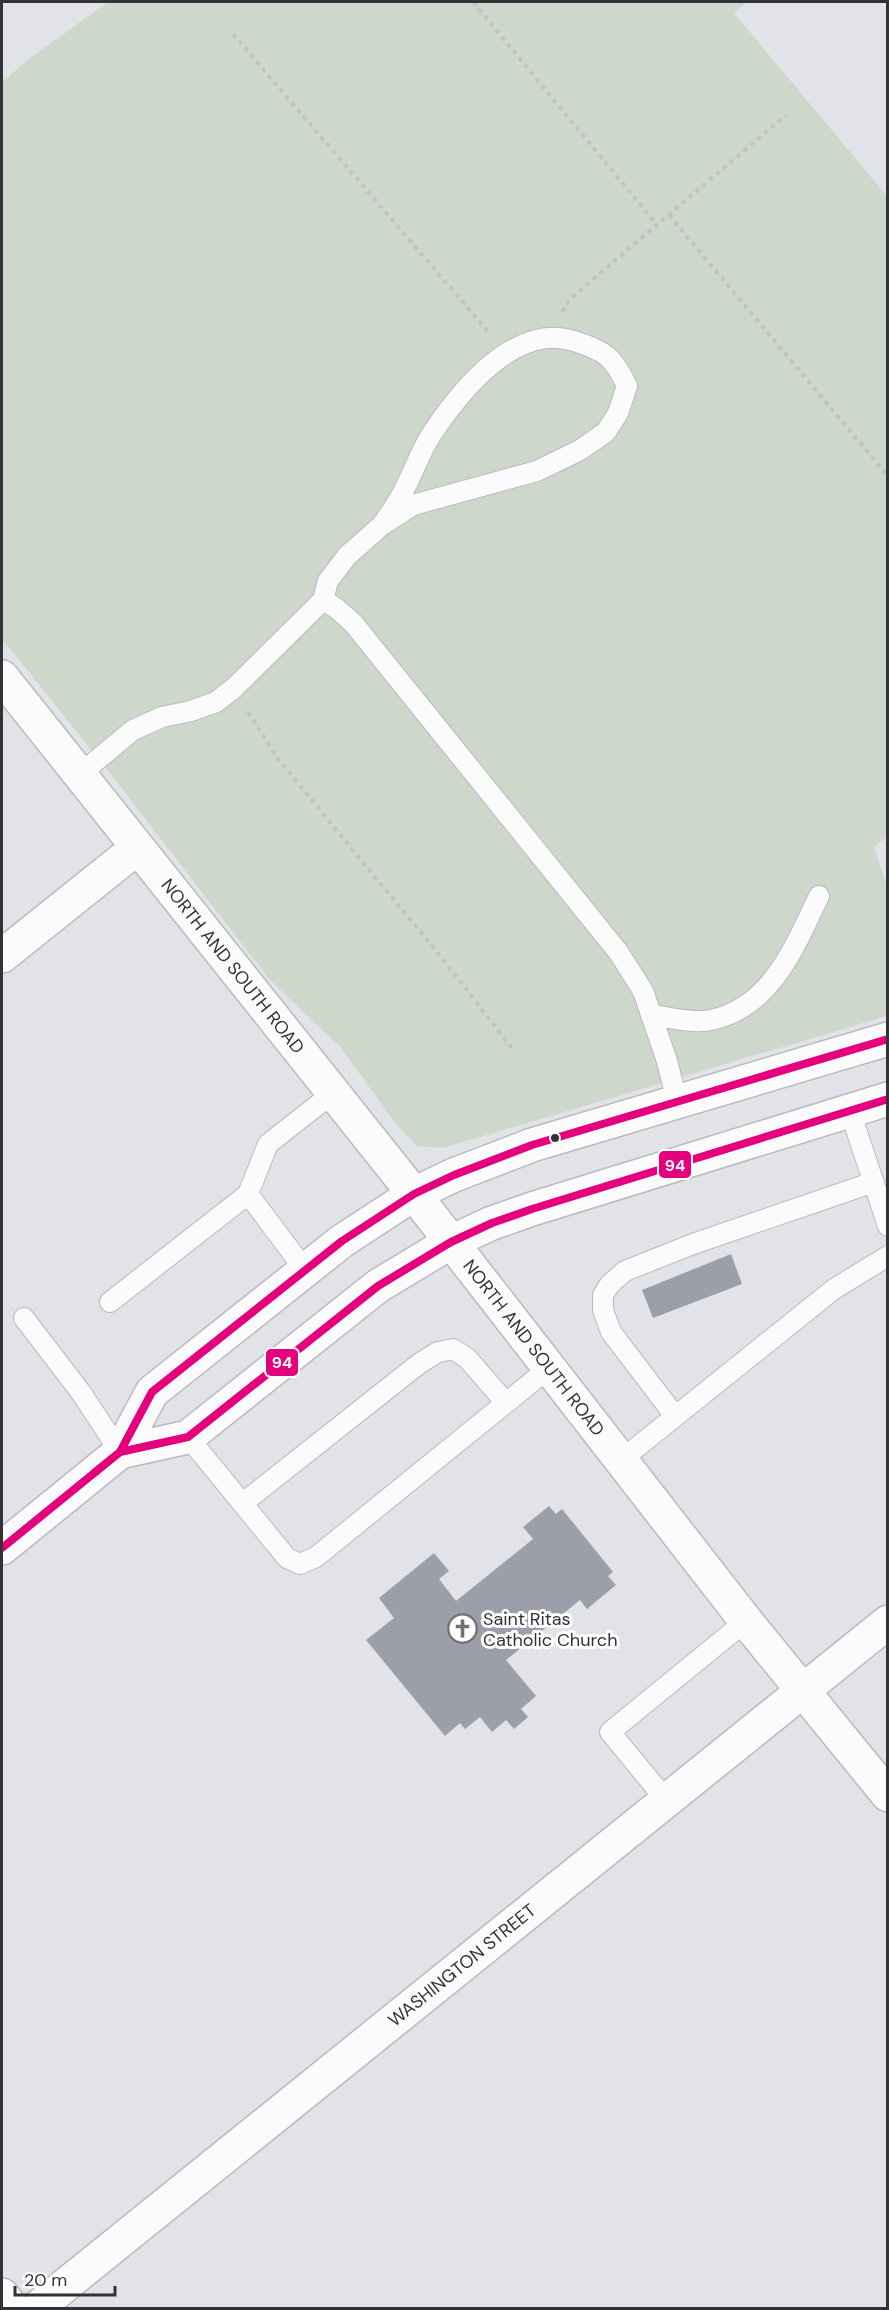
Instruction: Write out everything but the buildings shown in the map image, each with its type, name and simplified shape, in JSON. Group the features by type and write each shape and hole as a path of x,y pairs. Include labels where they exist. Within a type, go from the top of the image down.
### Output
{"street":[{"name":"NORTH AND SOUTH ROAD","path":"2,677 414,1194 746,1621 888,1795"},
{"path":"2,956 137,848"},
{"path":"2,1548 120,1452 152,1392 342,1241 414,1194 454,1175 532,1145 888,1039"},
{"path":"120,1452 188,1437 378,1286 451,1242 492,1223 888,1099"},
{"name":"WASHINGTON STREET","path":"37,2308 888,1622"},
{"path":"2,2295 12,2308"}],"lane":[{"path":"79,775 133,730 162,717 191,711 216,702 234,688 323,600 328,581 347,556 382,525 413,505 537,471 580,450 606,432 618,413 627,386 616,363 597,348 568,339 535,339 506,352 479,375 438,424 401,496 382,525"},
{"path":"323,600 353,623 620,953 642,991 678,1101"},
{"path":"651,1015 709,1021 730,1014 753,1000 772,982 788,960 819,896"},
{"path":"110,1302 248,1194 268,1144 333,1093"},
{"path":"850,1111 888,1226"},
{"path":"675,1416 611,1332 603,1310 603,1295 610,1284 625,1271 645,1263 874,1182"},
{"path":"248,1194 305,1270"},
{"path":"621,1460 834,1289 888,1256"},
{"path":"24,1318 82,1394 120,1452"},
{"path":"243,1503 420,1363 438,1352 453,1349 467,1358 506,1403"},
{"path":"188,1437 287,1558 300,1564 316,1557 549,1368"},
{"path":"666,1800 610,1732 746,1621"}],"path":[{"path":"473,2 657,225"},
{"path":"233,34 506,352"},
{"path":"558,339 565,305 786,115"},
{"path":"669,215 888,476"},
{"path":"234,688 278,759 449,967 514,1051"}],"green space":[{"path":"108,2 747,2 734,13 887,196 888,836 874,847 887,886 887,1016 443,1148 417,1146 399,1128 341,1048 269,979 116,781 2,639 2,82 30,58"}],"transit line":[{"name":"94","path":"2,1548 120,1452 152,1392 342,1241 414,1194 454,1175 532,1145 888,1039"},
{"name":"94","path":"94,1473 120,1452 188,1437 378,1286 451,1242 492,1223 532,1209 888,1099"}],"place":[{"name":"Saint Ritas Catholic Church","path":"462,1629"}]}
